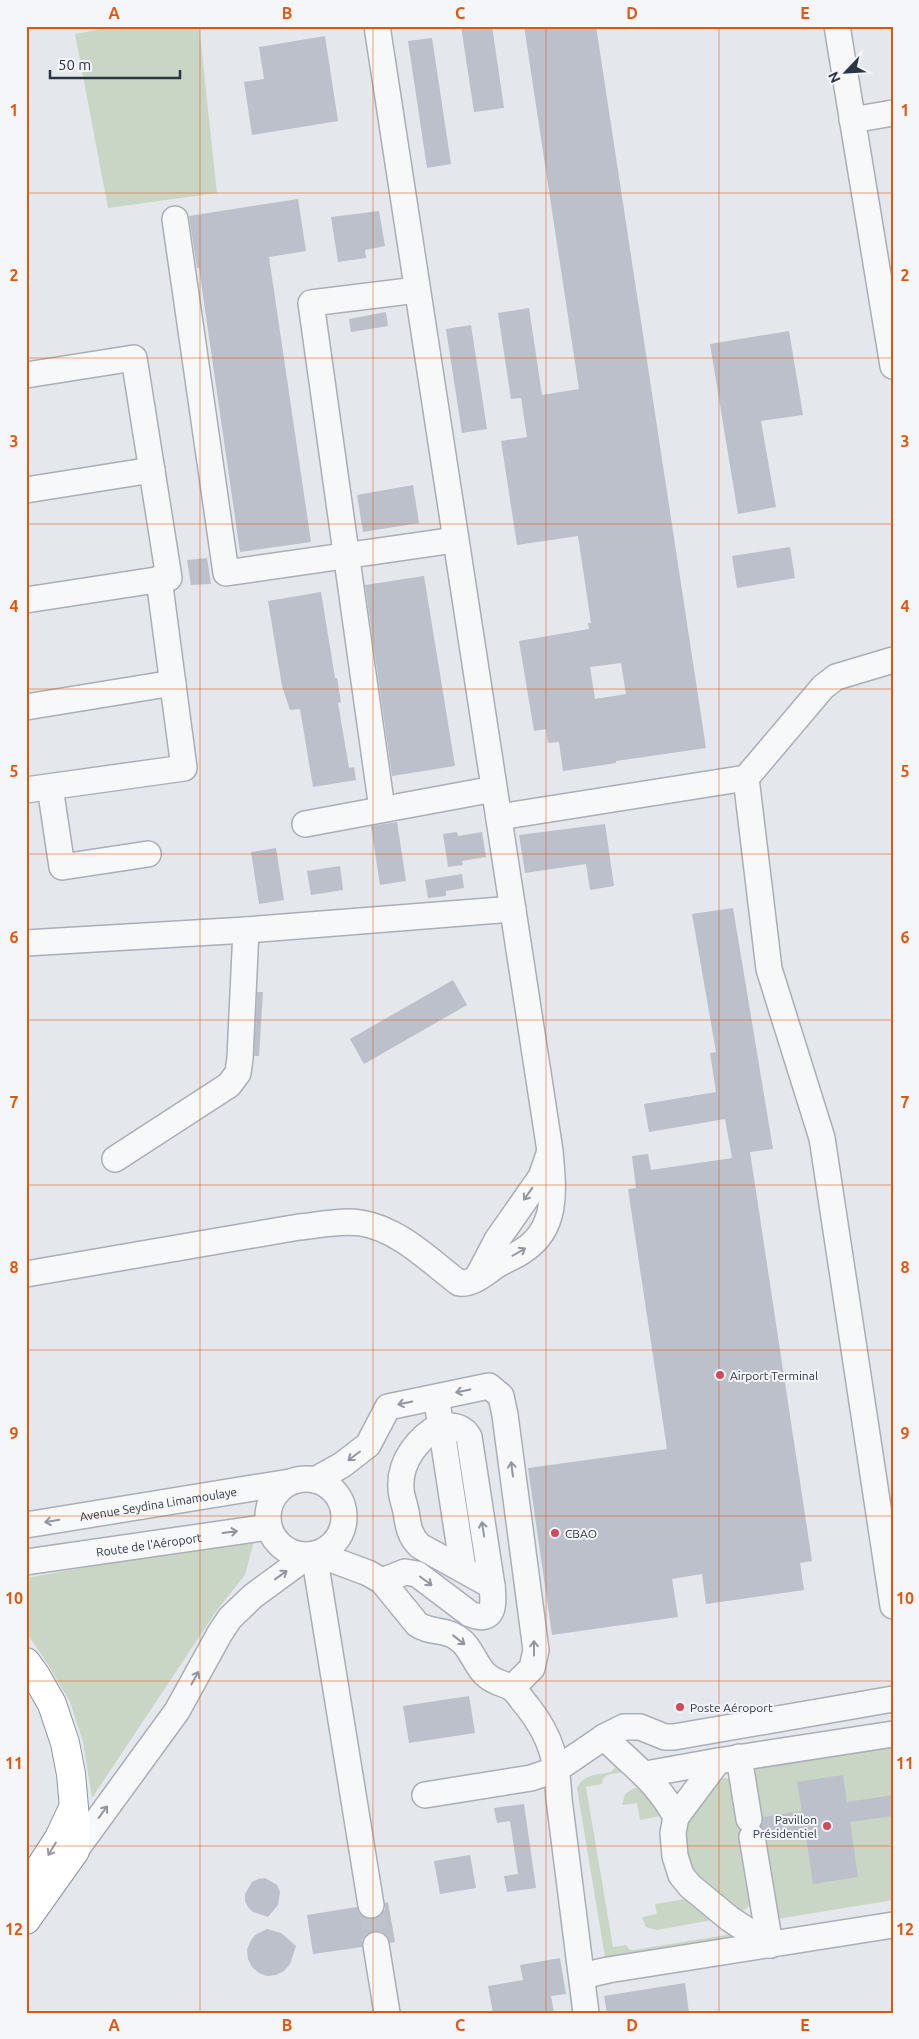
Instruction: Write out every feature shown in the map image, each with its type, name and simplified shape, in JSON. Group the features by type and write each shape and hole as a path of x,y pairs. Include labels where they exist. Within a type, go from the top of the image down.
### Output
{"highway":[{"path":"26,1662 52,1704 62,1735 71,1774 76,1830 74,1851 26,1920"},
{"path":"26,1888 59,1838 74,1807"}],"street":[{"path":"26,1274 299,1227 334,1223 361,1223 384,1230 402,1240 460,1283 465,1284 524,1250 537,1239 546,1225 552,1207 553,1187 550,1151 377,26"},
{"path":"836,26 893,366"},
{"path":"852,120 893,113"},
{"path":"175,219 226,573 455,540"},
{"path":"382,809 311,303 417,290"},
{"path":"26,375 134,358 169,578 26,600"},
{"path":"26,490 152,470"},
{"path":"148,854 62,867 38,788 184,768 158,580"},
{"path":"499,818 746,778 823,687 836,678 893,660"},
{"path":"26,707 172,682"},
{"path":"746,778 769,969 822,1138 893,1606"},
{"path":"305,824 494,789"},
{"path":"26,943 246,930 513,909"},
{"path":"115,1159 229,1085 238,1073 246,930"},
{"path":"478,1277 496,1240 541,1177 550,1151"},
{"path":"315,1480 349,1460 368,1444 388,1407 489,1386 501,1396 509,1438 536,1650 532,1668 512,1688"},
{"path":"436,1396 463,1569"},
{"path":"382,1581 405,1572 417,1574 470,1614 479,1618 486,1616 492,1611 494,1602 492,1586 469,1438 465,1431 458,1427 441,1425 426,1434 410,1455 402,1474 401,1487 413,1539 420,1546 492,1586"},
{"path":"74,1851 177,1711 230,1618 253,1596 314,1554 329,1548 338,1539 343,1527 344,1514 341,1501 326,1484 315,1480 303,1479 290,1482 279,1490 272,1500 268,1513 270,1527 280,1544 288,1551 299,1554 314,1554 368,1573 382,1581 423,1629 456,1636 471,1652 484,1673 498,1684 512,1688 541,1724 553,1751 557,1769 559,1799 586,2013"},
{"name":"Avenue Seydina Limamoulaye","path":"26,1525 290,1482"},
{"name":"Route de l'Aéroport","path":"26,1562 270,1527"},
{"path":"314,1554 371,1905"},
{"path":"426,1795 531,1778 557,1769 604,1737 624,1728 634,1726 665,1737 893,1699"},
{"path":"646,1774 728,1759 893,1734"},
{"path":"604,1737 646,1774 660,1791 676,1818"},
{"path":"728,1759 676,1818 673,1833 675,1856 681,1875 690,1886 730,1919 770,1945"},
{"path":"728,1759 751,1828 770,1945"},
{"path":"582,1976 608,1970 893,1925"},
{"path":"376,1945 387,2013"}],"green space":[{"path":"118,26 199,26 217,193 108,208 75,34"},
{"path":"255,1537 245,1575 217,1610 92,1798 83,1742 70,1702 26,1632 26,1578"},
{"path":"893,1743 893,1900 777,1919 752,1765"},
{"path":"618,1764 624,1770 623,1772 607,1775 603,1779 602,1784 586,1787 613,1947 626,1945 630,1950 634,1950 732,1934 739,1937 606,1963 577,1788 583,1780 611,1772"},
{"path":"720,1778 727,1778 736,1787 753,1896 750,1905 745,1910 733,1908 692,1876 684,1849 686,1822"},
{"path":"634,1788 640,1788 658,1810 660,1816 640,1820 637,1803 622,1805 625,1794"},
{"path":"686,1899 713,1918 712,1920 657,1930 646,1927 642,1917 657,1914 655,1904"}],"building":[{"path":"461,26 492,26 504,108 474,112"},
{"path":"524,26 596,26 706,748 563,771 559,742 548,743 546,729 534,731 519,641 589,629 588,623 591,623 578,536 517,545 501,441 527,437 521,398 511,399 498,313 529,308 542,395 579,389","holes":["621,663 626,694 595,699 590,667"]},
{"path":"325,36 338,121 252,135 244,82 264,79 259,47"},
{"path":"432,38 451,164 427,168 408,41"},
{"path":"298,199 306,251 269,257 311,542 240,552 199,268 197,268 189,216"},
{"path":"379,211 385,246 365,250 366,258 338,262 331,217"},
{"path":"386,312 388,326 351,332 349,319"},
{"path":"471,325 487,429 462,433 446,329"},
{"path":"789,331 803,415 761,421 776,507 738,514 710,344"},
{"path":"413,485 419,523 363,532 357,495"},
{"path":"790,547 795,578 737,588 732,556"},
{"path":"207,558 211,584 191,585 187,560"},
{"path":"424,576 455,766 392,776 365,585"},
{"path":"321,592 335,678 337,678 341,702 338,703 349,768 354,767 356,780 313,787 300,709 290,710 282,686 268,601"},
{"path":"397,822 406,881 380,885 371,826"},
{"path":"605,824 614,886 590,890 586,864 525,873 519,835"},
{"path":"457,832 458,836 482,832 486,857 462,861 463,865 448,867 443,834"},
{"path":"276,848 284,900 259,904 251,852"},
{"path":"340,866 343,890 311,895 307,871"},
{"path":"462,874 464,888 446,891 446,896 428,898 425,880"},
{"name":"Airport Terminal","path":"733,908 773,1149 750,1152 812,1561 800,1563 804,1590 706,1604 702,1574 672,1579 678,1617 552,1635 528,1468 667,1449 628,1189 636,1188 632,1156 648,1154 651,1170 732,1158 725,1119 649,1132 644,1104 716,1092 710,1053 716,1052 692,914"},
{"path":"453,980 467,1005 364,1064 350,1039"},
{"path":"257,992 263,992 259,1056 254,1056"},
{"path":"469,1696 475,1733 409,1743 403,1706"},
{"name":"Pavillon Présidentiel","path":"843,1775 847,1802 893,1795 893,1816 850,1822 858,1877 813,1884 805,1830 766,1835 761,1826 763,1817 802,1811 797,1782"},
{"path":"524,1804 536,1888 507,1892 504,1876 518,1874 510,1821 497,1823 494,1808"},
{"path":"470,1855 476,1888 440,1894 434,1861"},
{"path":"265,1878 277,1885 280,1892 278,1905 268,1917 253,1912 245,1901 245,1894 252,1882"},
{"path":"388,1902 395,1942 390,1943 387,1936 382,1932 374,1931 367,1934 362,1940 362,1947 313,1954 307,1915 357,1907 360,1914 365,1918 373,1919 380,1916 385,1910 385,1903"},
{"path":"267,1929 281,1933 296,1946 290,1964 284,1971 276,1975 267,1976 259,1973 252,1967 248,1959 247,1950 255,1935"},
{"path":"560,1958 566,1994 551,1996 554,2013 493,2013 488,1986 523,1980 520,1965"},
{"path":"685,1983 689,2013 607,2013 604,1996"}],"tunnel":[{"path":"371,1905 376,1945"}],"place":[{"name":"Airport Terminal","path":"720,1375"},
{"name":"CBAO","path":"555,1533"},
{"name":"Poste Aéroport","path":"680,1707"},
{"name":"Pavillon Présidentiel","path":"827,1826"}]}
